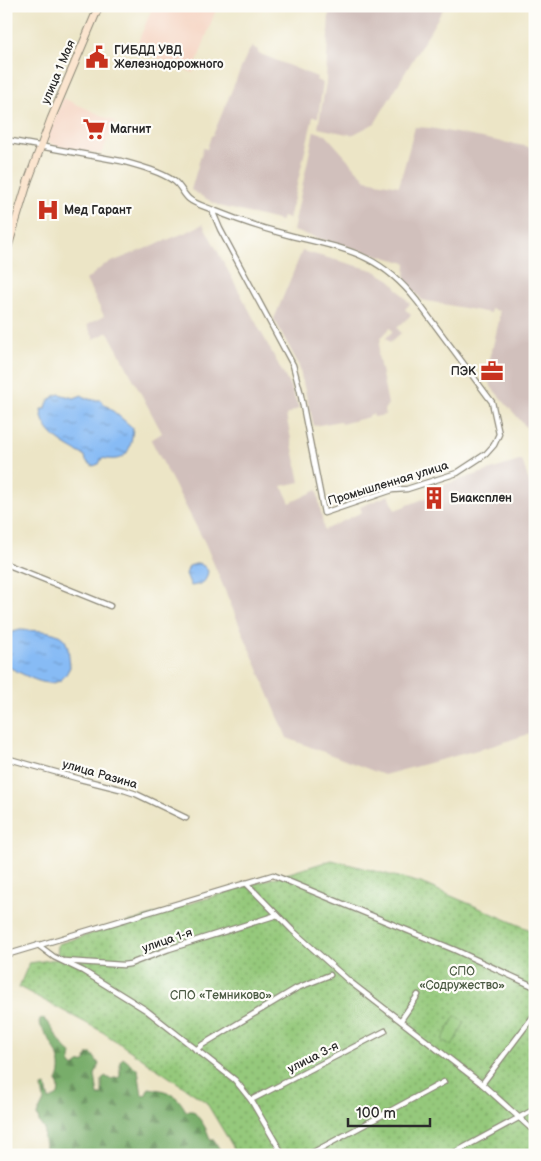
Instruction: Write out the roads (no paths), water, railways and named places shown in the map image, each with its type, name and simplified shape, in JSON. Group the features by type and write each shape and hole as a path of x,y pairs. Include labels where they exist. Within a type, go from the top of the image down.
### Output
{"street":[{"name":"улица 1 Мая","path":"7,250 40,147 99,6"},
{"name":"Промышленная улица","path":"6,140 121,161 156,172 174,181 182,188 188,198 212,210 280,233 354,252 374,261 394,274 417,301 492,402 499,434 491,450 457,473 407,489 392,490 324,513 300,391 293,365 220,229 212,210"},
{"path":"6,564 110,606"},
{"name":"улица Разина","path":"6,758 136,794 186,818"},
{"path":"6,955 273,874 463,954 535,987"},
{"path":"246,883 349,981 402,1020 482,1084 535,1132"},
{"name":"улица 1-я","path":"61,960 130,964 169,949 277,914"},
{"path":"38,945 141,1007 235,1080 251,1100 283,1155"},
{"path":"196,1050 297,988 330,975"},
{"path":"402,1020 418,995"},
{"path":"482,1084 535,1014"},
{"name":"улица 3-я","path":"251,1100 384,1031"},
{"path":"308,1155 444,1082"},
{"path":"450,1155 535,1109"}],"water":[{"path":"59,394 74,398 82,395 88,399 100,400 133,428 129,448 123,457 118,459 102,458 99,464 93,466 86,461 85,456 56,438 45,425 41,409 46,409 50,399"},
{"path":"199,563 208,571 206,578 201,584 191,586 186,574 189,566"},
{"path":"20,630 50,632 64,639 68,648 70,667 61,680 55,683 41,682 6,666 6,634"}],"place":[{"name":"ГИБДД УВД Железнодорожного","path":"97,57"},
{"name":"Магнит","path":"94,129"},
{"name":"Мед Гарант","path":"48,210"},
{"name":"ПЭК","path":"492,371"},
{"name":"Биаксплен","path":"434,498"}],"park label":[{"name":"СПО «Содружество»","path":"462,978"},
{"name":"СПО «Темниково»","path":"221,995"}]}
